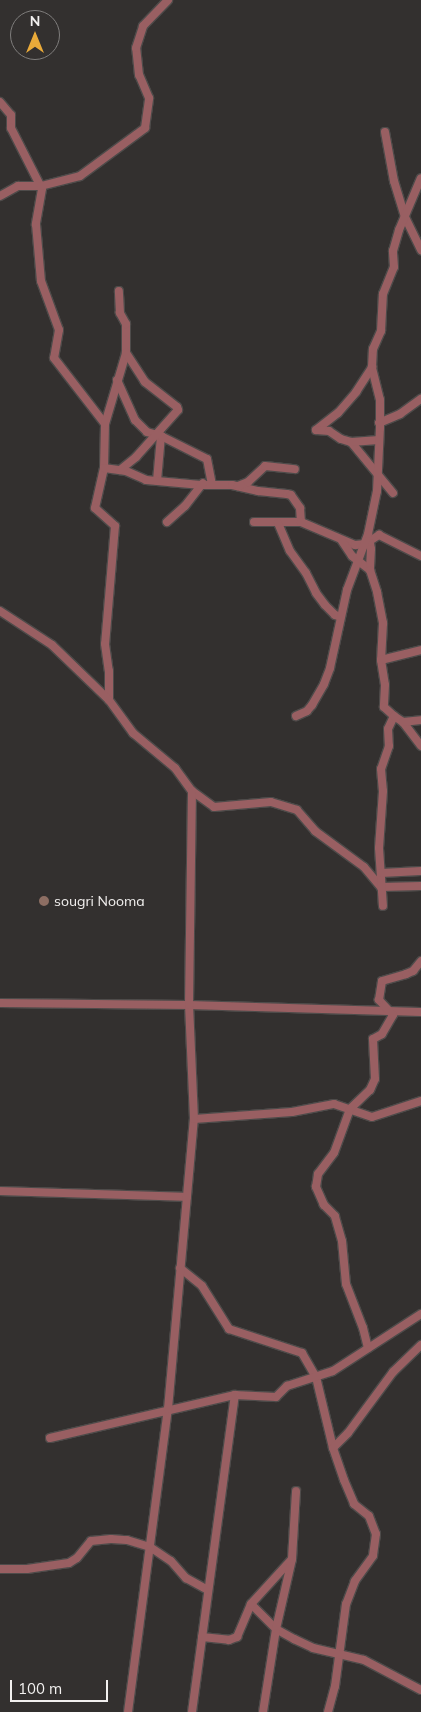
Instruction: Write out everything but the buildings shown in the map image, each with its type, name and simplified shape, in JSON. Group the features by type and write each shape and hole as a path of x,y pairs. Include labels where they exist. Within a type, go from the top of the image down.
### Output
{"street":[{"path":"0,196 18,186 40,186 80,176 145,128 149,98 139,76 136,48 143,26 168,0"},
{"path":"0,102 12,115 12,128 40,186 36,224 41,282 59,330 54,358 105,424"},
{"path":"385,132 394,181 404,218 421,250"},
{"path":"296,716 307,711 324,684 330,668 347,590 365,544 377,491 378,472 380,400 372,367 373,349 381,330 383,294 394,267 393,251 404,218 421,178"},
{"path":"109,700 109,671 105,644 115,526 95,508 104,468 105,424 126,353 126,324 120,313 120,291"},
{"path":"120,470 136,457 178,410 177,407 146,382 126,353"},
{"path":"372,367 356,392 338,413 316,430 329,432 340,439 351,442 379,440"},
{"path":"118,380 135,420 141,428 203,455 207,459 208,472 212,484"},
{"path":"379,423 400,414 421,399"},
{"path":"157,435 157,481"},
{"path":"351,442 378,472 393,493"},
{"path":"238,486 248,482 265,466 295,469"},
{"path":"104,468 120,470 146,480 238,486 291,495 300,508 301,522"},
{"path":"167,522 185,506 208,472"},
{"path":"254,522 301,522 310,528 321,529 340,540 355,545 370,544 370,570 383,623 381,660 385,684 384,707 403,722 421,746"},
{"path":"278,523 290,551 319,597 335,615 341,617"},
{"path":"365,544 379,535 421,556"},
{"path":"340,540 358,561 370,570"},
{"path":"0,612 52,645 109,700 133,733 175,768 192,791 214,807 271,802 297,810 314,831 364,867 381,887"},
{"path":"381,660 421,650"},
{"path":"383,906 379,848 383,791 381,769 389,746 388,731 394,716"},
{"path":"403,722 421,720"},
{"path":"128,1712 168,1409 194,1119 189,1005 192,791"},
{"path":"381,873 421,871"},
{"path":"381,887 421,886"},
{"path":"392,1011 379,1000 382,981 413,971 421,961"},
{"path":"0,1003 189,1005 421,1012"},
{"path":"368,1348 363,1328 346,1284 342,1241 335,1216 324,1205 316,1187 318,1174 334,1152 350,1110 370,1090 376,1073 373,1039 382,1034 388,1026 393,1014 392,1011"},
{"path":"194,1119 292,1112 334,1104 372,1117 421,1101"},
{"path":"0,1191 187,1197"},
{"path":"180,1268 202,1286 229,1329 302,1352 316,1376 333,1448 354,1504 369,1516 376,1534 373,1556 355,1581 346,1604 335,1686 328,1712"},
{"path":"50,1438 168,1409 235,1395 276,1397 287,1386 333,1371 421,1314"},
{"path":"333,1448 348,1433 398,1367 421,1345"},
{"path":"192,1712 235,1395"},
{"path":"263,1712 276,1629 292,1559 296,1491"},
{"path":"0,1569 27,1569 69,1562 77,1558 91,1541 119,1539 150,1548 171,1561 186,1578 208,1590"},
{"path":"202,1636 229,1640 237,1637 251,1604 292,1559"},
{"path":"251,1604 276,1629 314,1648 364,1660 421,1690"}],"place":[{"name":"sougri Nooma","path":"44,901"}]}
